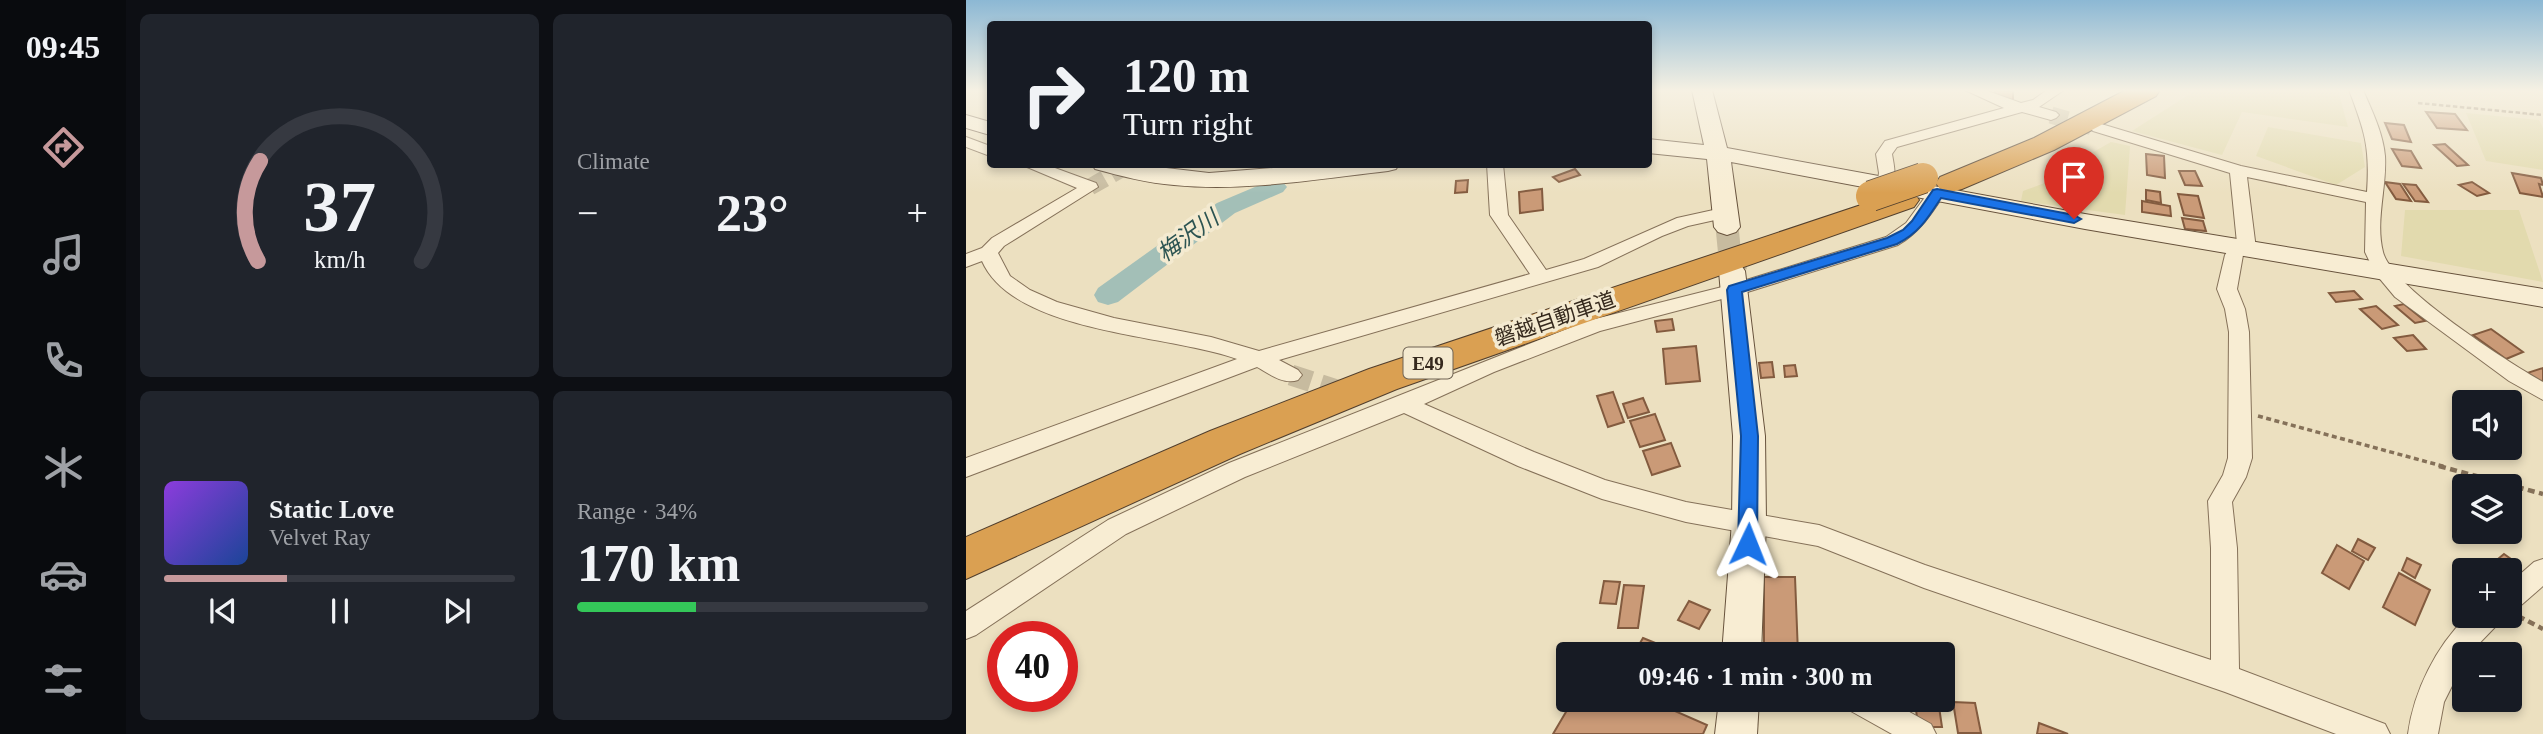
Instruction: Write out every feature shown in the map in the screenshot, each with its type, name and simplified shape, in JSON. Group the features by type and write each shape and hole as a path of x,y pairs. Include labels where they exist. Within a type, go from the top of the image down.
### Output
{"highway":[{"name":"磐越自動車道","path":"966,536 1175,444 1369,367 1541,305 1912,189 2049,124"},
{"name":"磐越自動車道","path":"966,559 1182,462 1381,380 2044,144 2082,124"}],"street":[{"path":"966,468 1255,360 1591,263 1674,225 1727,220 1710,124"},
{"path":"966,625 1117,527 1237,470 1385,405 1594,326 1733,281 1892,241 1908,233 1917,224 1912,189 1887,173 1884,154 1891,144 1961,124"},
{"path":"2369,124 2376,155 2374,252 2382,269 2402,293 2516,376 2543,392"},
{"path":"2098,128 2238,170 2376,199"},
{"path":"973,129 987,147"},
{"path":"1652,146 1716,151 2243,248 2382,269 2543,298"},
{"path":"966,261 988,252 998,242 1090,187 1039,168"},
{"path":"1118,168 1152,177 1189,180 1251,178 1349,168"},
{"path":"1495,168 1499,215 1542,278"},
{"path":"2225,678 2224,548 2220,500 2239,464 2239,332 2227,289 2243,248 2238,170"},
{"path":"988,252 993,268 1004,281 1031,298 1066,312 1238,351 1291,374"},
{"path":"1733,281 1749,436 1749,522 1743,642"},
{"path":"1385,405 1602,489 1686,512 1819,536 1924,576 2225,678 2375,734"},
{"path":"2522,589 2543,570"},
{"path":"2423,734 2424,719 2441,673 2475,628"},
{"path":"1736,734 1738,712"},
{"path":"1881,712 1921,734"}],"path":[{"path":"2241,412 2543,494"},
{"path":"2522,618 2543,629"}],"shaded area":[{"path":"2143,124 2236,124 2222,155 2132,131"},
{"path":"2471,124 2541,124 2543,170 2486,161"},
{"path":"2268,127 2361,143 2365,167 2336,185 2256,156"},
{"path":"2111,142 2130,146 2125,215 2021,201 2023,191 2066,175 2083,158"},
{"path":"2405,210 2519,210 2543,282 2401,256"}],"building":[{"path":"2386,124 2404,125 2411,142 2392,139"},
{"path":"2434,124 2463,124 2467,130 2437,128"},
{"path":"2445,144 2468,165 2457,166 2434,145"},
{"path":"2392,149 2411,151 2421,168 2402,166"},
{"path":"2146,154 2164,156 2165,178 2147,175"},
{"path":"1575,169 1580,175 1559,182 1553,177"},
{"path":"2179,171 2195,171 2202,186 2185,185"},
{"path":"2512,173 2541,178 2543,185 2539,184 2543,197 2520,193"},
{"path":"1468,180 1467,192 1455,193 1456,181"},
{"path":"2385,182 2400,184 2411,201 2396,199"},
{"path":"2472,182 2489,193 2477,196 2459,185"},
{"path":"2403,184 2416,185 2428,202 2415,201"},
{"path":"1542,189 1543,210 1520,213 1519,192"},
{"path":"2146,190 2160,192 2161,203 2146,200"},
{"path":"2178,194 2198,196 2204,218 2184,215"},
{"path":"2142,201 2170,206 2171,216 2142,212"},
{"path":"2182,218 2203,221 2206,231 2185,229"},
{"path":"2354,291 2362,299 2336,302 2329,293"},
{"path":"2404,304 2425,321 2415,323 2395,306"},
{"path":"2376,306 2398,325 2382,329 2360,309"},
{"path":"1672,319 1674,330 1657,332 1655,321"},
{"path":"2491,329 2523,352 2506,359 2473,335"},
{"path":"2413,335 2426,349 2407,351 2394,338"},
{"path":"1696,346 1700,381 1666,384 1663,349"},
{"path":"1772,362 1774,377 1761,378 1759,363"},
{"path":"1795,365 1797,376 1785,377 1784,366"},
{"path":"2543,368 2543,385 2527,373"},
{"path":"1613,392 1624,422 1608,427 1597,396"},
{"path":"1643,398 1649,412 1628,418 1623,404"},
{"path":"1655,414 1665,440 1640,447 1630,421"},
{"path":"1671,443 1680,466 1652,475 1643,451"},
{"path":"2358,539 2375,548 2368,560 2352,551"},
{"path":"2337,545 2364,561 2349,589 2322,573"},
{"path":"2407,558 2421,565 2415,578 2402,570"},
{"path":"2399,573 2430,590 2415,625 2383,607"},
{"path":"1764,577 1795,577 1798,642 1764,642"},
{"path":"1604,581 1620,582 1616,604 1600,603"},
{"path":"1624,585 1644,586 1638,628 1618,628"},
{"path":"1689,601 1710,610 1699,629 1678,620"},
{"path":"1955,702 1975,703 1981,733 1958,733"},
{"path":"1566,712 1677,712 1707,725 1703,734 1553,734"},
{"path":"1916,712 1940,712 1942,727 1918,727"},
{"path":"2039,723 2068,734 2037,734"}],"waterway":[{"name":"梅沢川","path":"1108,295 1226,208 1274,187"}],"tunnel":[{"path":"2083,124 2096,128"},
{"path":"1090,187 1123,168"},
{"path":"1727,227 1730,257"},
{"path":"1730,255 1732,271"},
{"path":"1291,375 1352,395"}],"route":[{"path":"1748,544 1749,436 1734,290 1892,241 1908,233 1917,224 1937,193 2074,219"}]}
